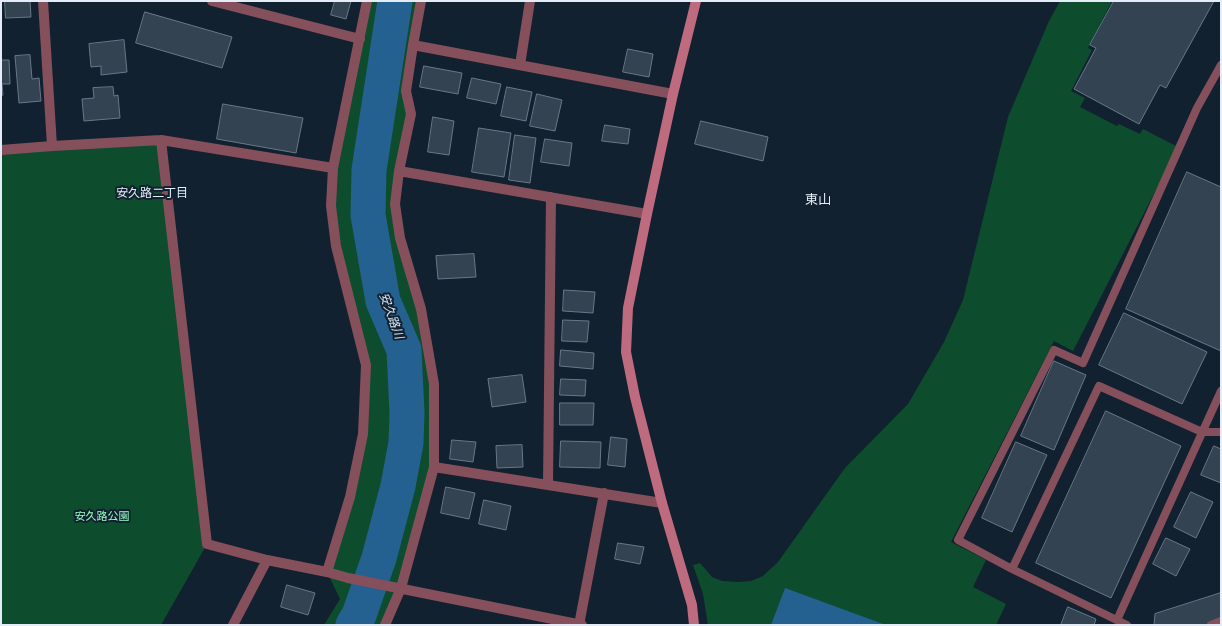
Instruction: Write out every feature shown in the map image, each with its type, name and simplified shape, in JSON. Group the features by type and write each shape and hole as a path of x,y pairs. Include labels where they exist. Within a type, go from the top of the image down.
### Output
{"street":[{"path":"43,1 52,146"},
{"path":"212,1 360,39"},
{"path":"327,572 350,497 363,434 366,365 336,246 331,206 333,168 360,39 366,1"},
{"path":"385,625 401,588 434,467 434,384 421,308 400,238 395,204 399,171 411,114 406,91 421,1"},
{"path":"520,65 530,1"},
{"path":"694,625 692,605 662,503 635,397 626,352 628,308 673,94 696,1"},
{"path":"413,45 673,94"},
{"path":"161,140 207,544 267,560 327,572 348,578 580,625 604,494"},
{"path":"1,150 161,140 333,168"},
{"path":"399,171 647,214"},
{"path":"548,485 551,197"},
{"path":"434,467 662,503"},
{"path":"233,625 267,560"}],"lane":[{"path":"1127,625 1012,569 958,540 1054,350 1083,362 1197,108 1221,65"},
{"path":"1012,569 1098,386 1202,432 1221,432"},
{"path":"1118,620 1221,391"},
{"path":"1211,625 1221,622"}],"green space":[{"path":"367,1 422,1 406,91 410,110 396,213 432,383 434,467 385,625 324,625 340,599 327,572 363,434 366,365 331,198"},
{"path":"1060,1 1112,1 1088,48 1092,50 1071,91 1085,98 1080,107 1117,126 1119,124 1140,134 1143,129 1178,147 1073,351 1054,341 951,542 986,560 973,587 1006,604 996,625 708,625 703,594 693,565 700,563 712,577 722,581 751,581 763,576 778,562 845,468 908,404 944,342 963,300 1008,117 1049,21"},
{"name":"安久路公園","path":"161,140 207,544 161,625 1,625 1,153"}],"water":[{"path":"785,588 886,625 771,625"}],"building":[{"path":"5,1 30,1 31,17 6,18"},
{"path":"335,1 351,1 346,19 331,15"},
{"path":"1114,1 1214,1 1166,88 1160,85 1139,124 1074,89 1096,48 1090,45"},
{"path":"145,12 232,37 222,68 136,43"},
{"path":"124,40 127,72 101,75 101,66 91,67 89,44"},
{"path":"628,49 653,54 649,77 623,72"},
{"path":"30,55 32,79 39,78 41,101 19,103 15,56"},
{"path":"1,60 9,60 10,84 2,84 3,95 1,96"},
{"path":"424,66 462,73 458,94 420,87"},
{"path":"472,78 501,84 496,104 467,98"},
{"path":"113,87 114,96 118,95 120,118 84,121 82,99 94,98 93,88"},
{"path":"507,87 532,92 526,121 501,116"},
{"path":"537,94 562,100 555,131 530,126"},
{"path":"223,104 303,118 296,153 217,139"},
{"path":"433,117 454,121 449,155 428,152"},
{"path":"701,121 768,137 763,161 695,144"},
{"path":"605,125 630,129 628,144 602,141"},
{"path":"479,128 511,133 504,177 472,172"},
{"path":"515,135 536,138 530,183 509,180"},
{"path":"545,139 572,143 569,166 541,162"},
{"path":"1187,172 1221,187 1221,351 1126,309"},
{"path":"474,254 476,277 438,279 436,256"},
{"path":"564,290 595,292 593,313 563,311"},
{"path":"1124,313 1207,352 1182,404 1099,365"},
{"path":"563,320 589,321 587,342 562,341"},
{"path":"561,350 594,353 593,369 560,366"},
{"path":"1054,361 1086,375 1054,450 1021,436"},
{"path":"522,375 526,402 492,407 488,379"},
{"path":"561,379 586,380 585,396 560,395"},
{"path":"560,403 594,403 593,425 560,425"},
{"path":"1106,411 1181,446 1111,598 1036,563"},
{"path":"611,437 627,439 625,467 608,465"},
{"path":"452,440 476,442 473,462 450,459"},
{"path":"561,441 601,442 600,468 560,467"},
{"path":"1016,442 1047,455 1012,532 982,518"},
{"path":"522,445 523,467 497,468 496,446"},
{"path":"1214,446 1221,449 1221,483 1201,475"},
{"path":"446,487 475,493 469,519 441,513"},
{"path":"1191,492 1213,502 1196,538 1174,527"},
{"path":"484,500 511,506 506,530 479,524"},
{"path":"1166,538 1190,549 1176,576 1153,564"},
{"path":"618,543 644,547 640,564 615,559"},
{"path":"287,585 315,593 308,615 281,607"},
{"path":"1221,593 1221,625 1154,625 1155,614"},
{"path":"1068,607 1096,619 1094,625 1061,625"}],"waterway":[{"name":"安久路川","path":"353,625 359,615 379,558 398,486 406,443 407,413 404,350 383,301 368,215 369,170 395,1"}],"district":[{"name":"安久路二丁目","path":"152,194"},
{"name":"東山","path":"818,200"}]}
